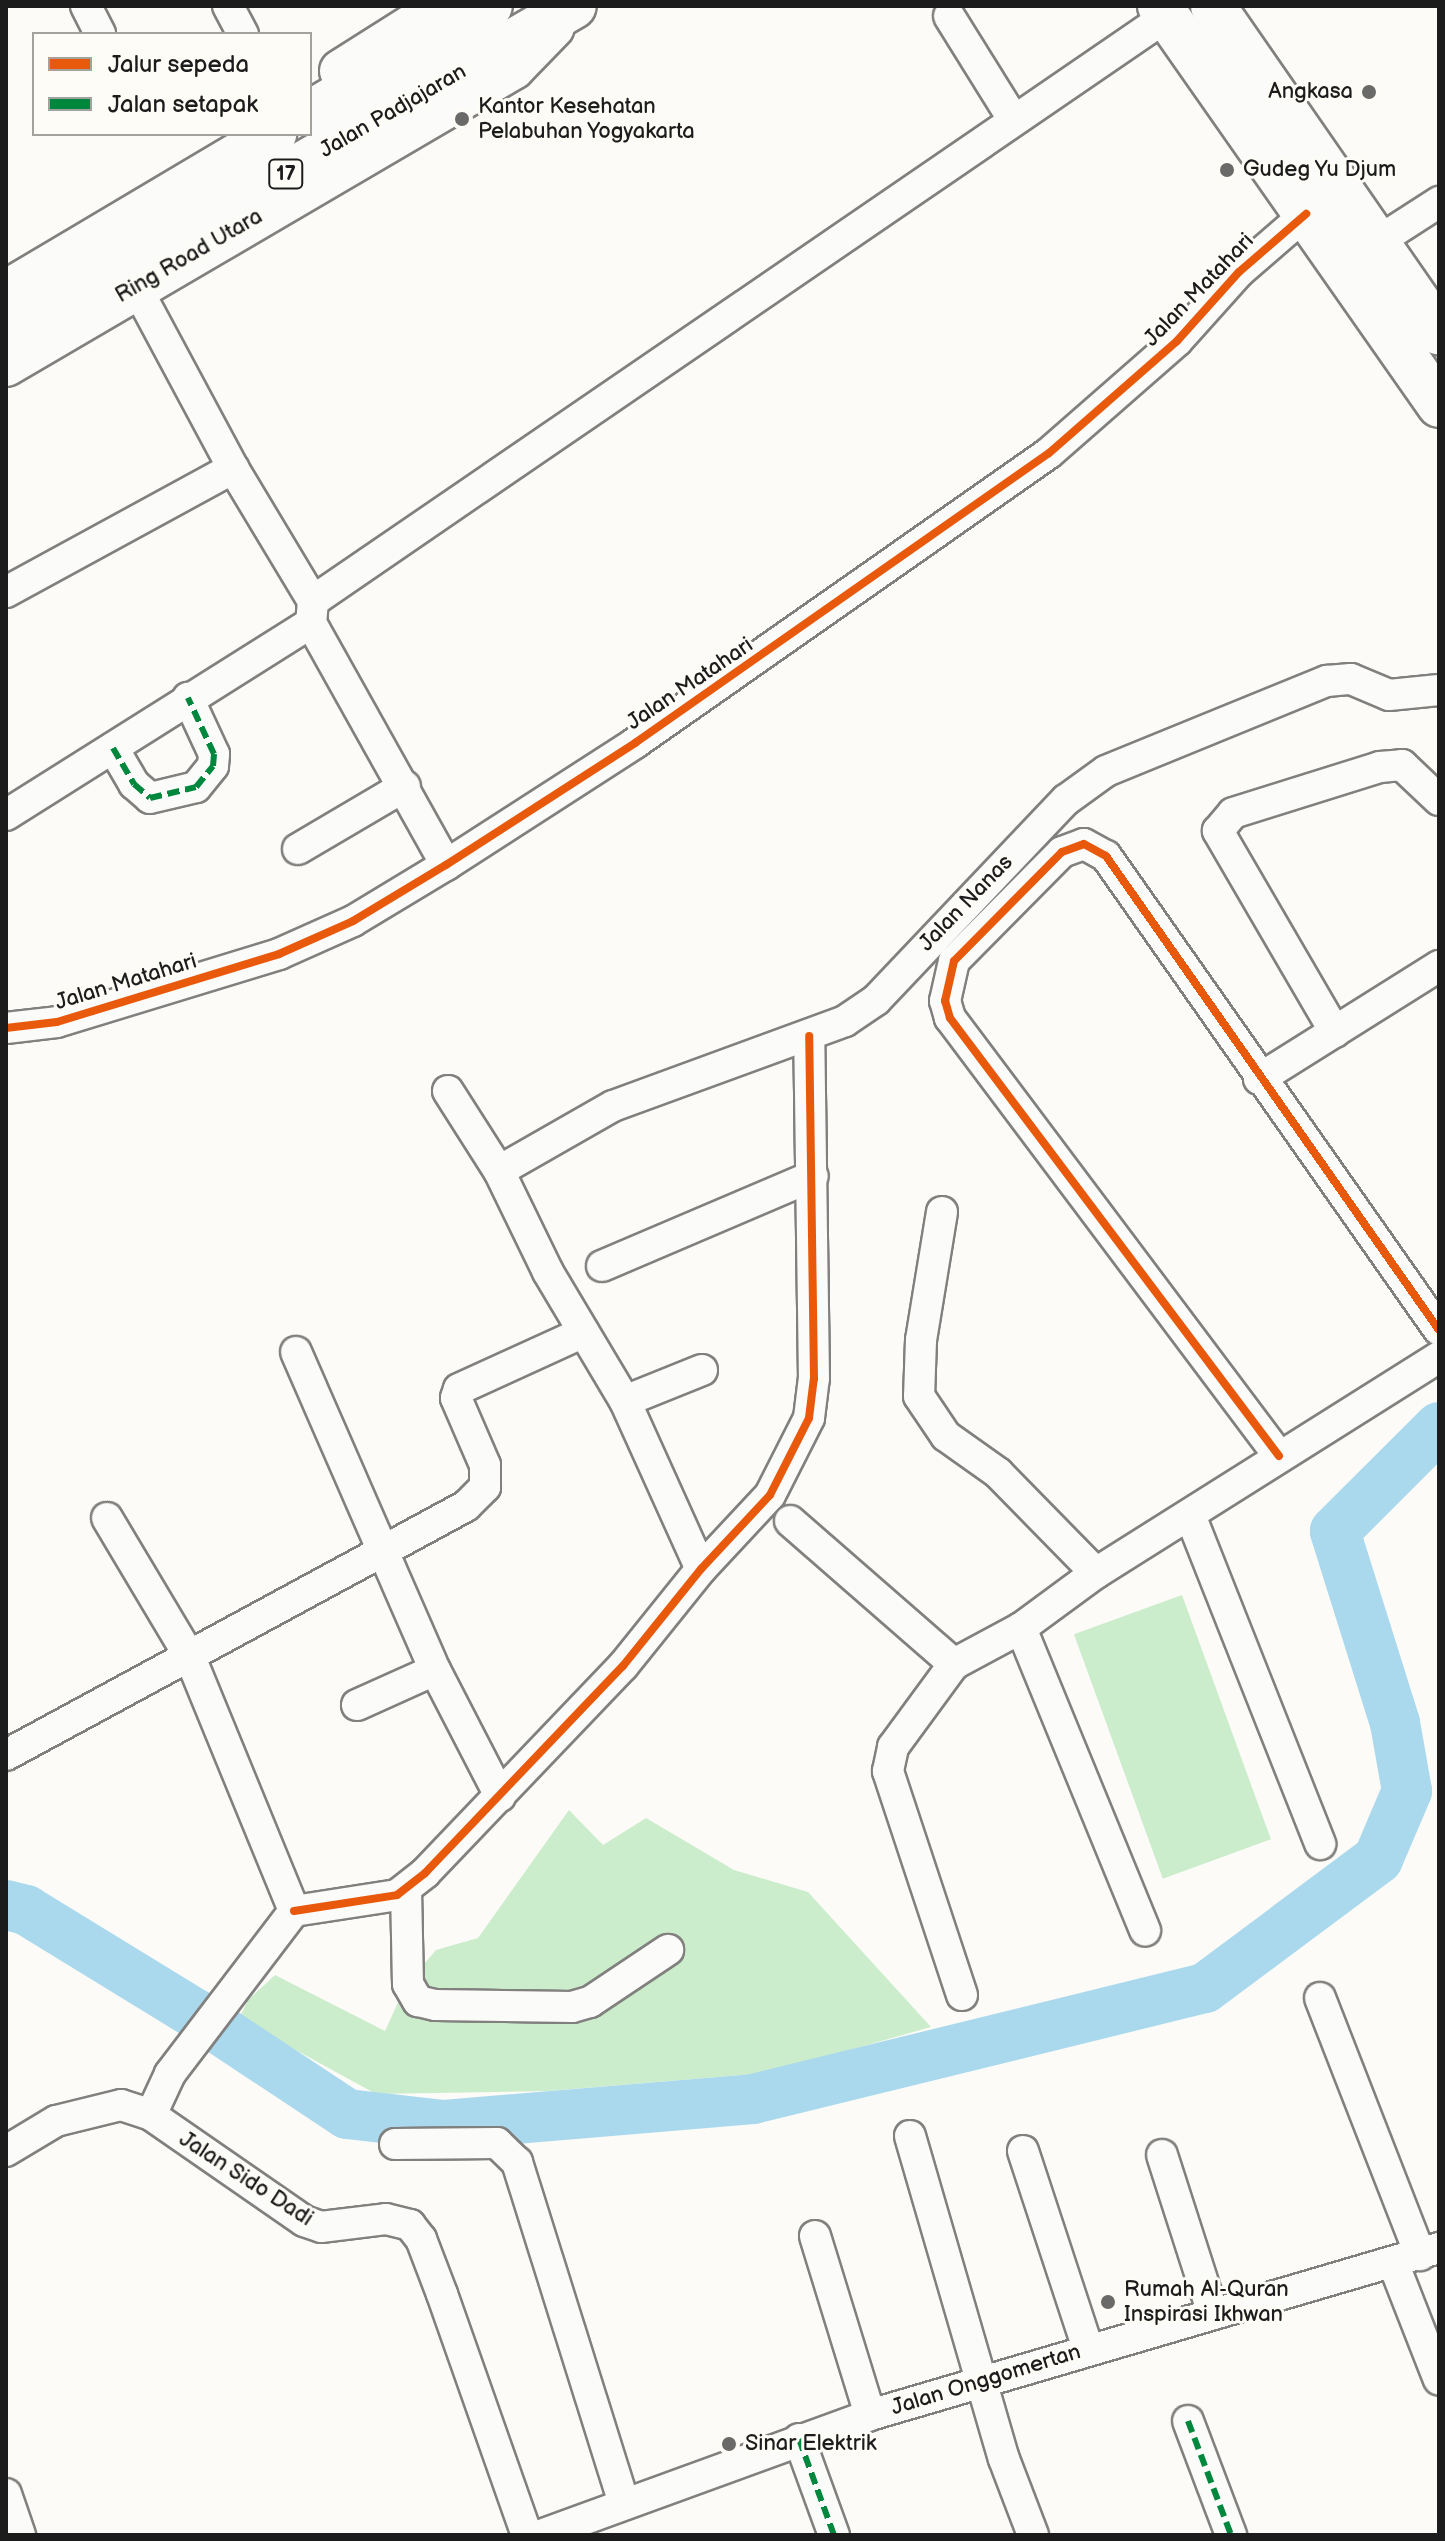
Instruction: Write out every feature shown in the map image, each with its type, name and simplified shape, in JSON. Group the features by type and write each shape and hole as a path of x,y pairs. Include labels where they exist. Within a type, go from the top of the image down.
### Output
{"highway":[{"name":"Jalan Padjajaran","path":"312,112 490,6"},
{"path":"1213,6 1439,332"},
{"name":"Jalan Padjajaran","path":"6,337 570,8"},
{"path":"1163,11 1306,214 1433,382"},
{"name":"17","path":"6,293 271,136"}],"street":[{"path":"86,6 99,32"},
{"path":"228,6 242,32"},
{"path":"312,89 444,6"},
{"name":"Ring Road Utara","path":"6,365 513,68 570,8"},
{"path":"6,815 113,748 312,612 1163,11"},
{"path":"949,16 1013,119"},
{"path":"6,270 235,136"},
{"path":"1377,242 1439,202"},
{"name":"Jalan Matahari","path":"6,1028 57,1022 279,954 353,921 446,865 661,726 1049,453 1177,341 1239,272 1306,214"},
{"path":"136,287 446,865"},
{"path":"6,592 233,468"},
{"name":"Jalan Nanas","path":"499,1171 613,1106 845,1021 876,1000 1066,800 1106,771 1327,681 1351,679 1389,695 1439,690"},
{"path":"113,748 134,784 150,798 196,787 213,766 214,754 188,698"},
{"path":"1335,1032 1220,844 1218,831 1233,813 1380,767 1402,765 1439,800"},
{"path":"298,849 405,786"},
{"path":"1279,1456 950,1018 947,979 954,961 989,921 1062,852 1084,844 1106,856 1259,1079 1439,1330"},
{"path":"1259,1079 1439,966"},
{"path":"151,2115 170,2074 243,1983 294,1911 369,1903 406,1889 500,1796 623,1666 701,1569 770,1495 809,1418 814,1368 809,1036"},
{"path":"448,1091 499,1171 584,1332 625,1401 701,1569"},
{"path":"602,1266 813,1176"},
{"path":"942,1212 921,1340 919,1396 946,1436 998,1473 1096,1573"},
{"path":"6,1755 466,1506 485,1487 485,1465 456,1398 459,1389 584,1332"},
{"path":"296,1352 435,1670 500,1796"},
{"path":"962,1995 888,1771 893,1747 954,1664 1021,1628 1096,1573 1439,1357"},
{"path":"625,1401 702,1370"},
{"path":"1190,1515 1320,1844"},
{"path":"107,1518 190,1657 294,1911"},
{"path":"790,1521 954,1664"},
{"path":"1021,1628 1145,1931"},
{"path":"357,1705 435,1670"},
{"path":"406,1889 408,1984 418,2001 436,2005 572,2007 590,2002 668,1950"},
{"path":"1320,1998 1418,2256 1439,2380"},
{"name":"Jalan Sido Dadi","path":"6,2151 56,2121 92,2108 121,2105 151,2115 304,2221 321,2227 386,2219 410,2225 421,2239 442,2294 527,2535"},
{"path":"910,2136 1004,2459 1033,2535"},
{"path":"395,2144 497,2143 517,2162 624,2503"},
{"path":"1023,2151 1088,2349"},
{"path":"1162,2155 1213,2314"},
{"path":"815,2236 870,2415"},
{"name":"Jalan Onggomertan","path":"541,2535 870,2415 1088,2349 1418,2256"},
{"path":"1188,2421 1231,2535"},
{"path":"799,2439 834,2535"},
{"path":"6,2494 20,2535"}],"green space":[{"path":"1182,1595 1271,1839 1163,1879 1074,1634"},
{"path":"569,1810 603,1845 646,1818 734,1870 808,1892 931,2027 768,2073 548,2091 376,2094 239,2019 248,2000 275,1975 385,2031 406,1985 436,1950 478,1938"}],"waterway":[{"path":"6,1905 26,1910 196,2014 347,2114 444,2125 753,2099 1205,1988 1378,1859 1407,1791 1395,1723 1335,1531 1439,1427"}],"marked path":[{"path":"113,748 134,784 150,798 196,787 213,766 214,754 188,698"},
{"path":"1188,2421 1231,2535"},
{"path":"799,2439 834,2535"}],"cycle path":[{"path":"6,1028 57,1022 279,954 353,921 446,865 635,743 1049,453 1177,341 1239,272 1306,214"},
{"path":"1279,1456 950,1018 945,1001 954,961 1062,852 1084,844 1106,856 1439,1330"},
{"path":"294,1911 397,1895 425,1873 623,1666 701,1569 770,1495 809,1418 814,1379 809,1036"}],"place":[{"name":"Angkasa","path":"1369,92"},
{"name":"Kantor Kesehatan Pelabuhan Yogyakarta","path":"462,119"},
{"name":"Gudeg Yu Djum","path":"1227,170"},
{"name":"Rumah Al-Quran Inspirasi Ikhwan","path":"1108,2302"},
{"name":"Sinar Elektrik","path":"729,2444"}]}
